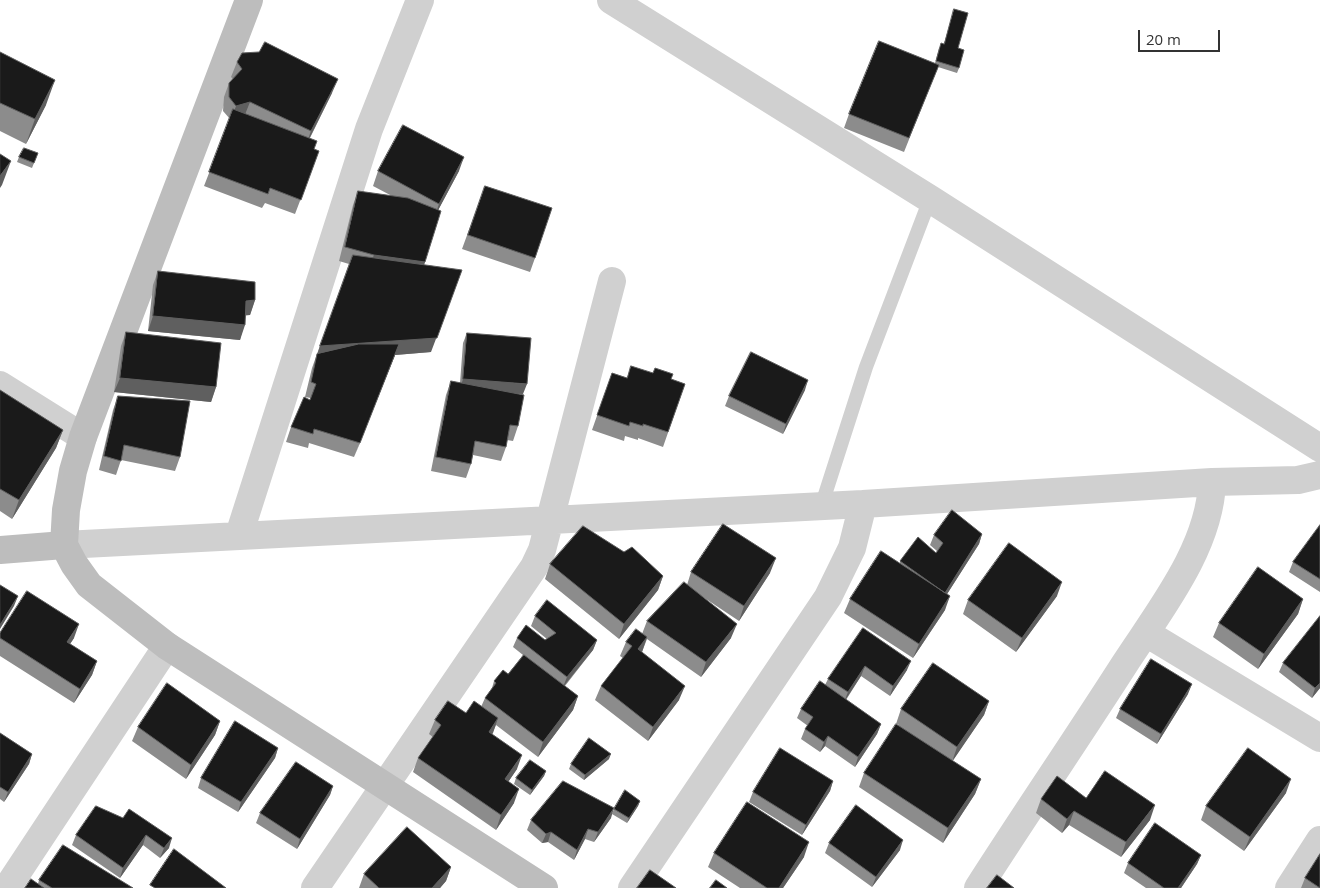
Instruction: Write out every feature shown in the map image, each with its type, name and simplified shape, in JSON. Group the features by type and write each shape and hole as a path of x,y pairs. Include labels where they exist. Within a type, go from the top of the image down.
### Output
{"street":[{"path":"249,0 83,437 73,471 66,510 64,545 74,564 89,585 167,646 382,786 544,888"},
{"path":"239,535 369,129 420,0"},
{"path":"611,0 930,199 1320,448"},
{"path":"315,888 382,786 525,582 542,550 612,281"},
{"path":"0,385 83,437"},
{"path":"0,550 239,535 821,507 1212,482 1298,480 1320,475"},
{"path":"978,888 1146,633 1203,534 1211,500 1212,482"},
{"path":"632,888 828,597 852,548 863,504"},
{"path":"1146,633 1320,738"},
{"path":"7,888 167,646"},
{"path":"1289,888 1320,840"}],"lane":[{"path":"821,507 866,367 930,199"}],"building":[{"path":"954,9 968,13 958,48 964,50 959,68 936,61 941,43 944,44"},
{"path":"879,41 939,65 909,138 849,114"},
{"path":"265,42 338,79 311,131 250,102 236,106 229,97 229,83 242,69 237,62 242,53 259,52"},
{"path":"0,52 55,80 35,119 0,103"},
{"path":"233,109 317,141 314,149 319,151 301,200 270,188 268,194 209,172"},
{"path":"403,125 464,157 439,204 378,171"},
{"path":"24,148 38,153 34,163 19,157"},
{"path":"0,154 11,161 0,176"},
{"path":"485,186 552,208 535,258 468,235"},
{"path":"358,191 408,198 441,211 425,262 374,255 345,247"},
{"path":"353,255 462,270 437,338 320,346"},
{"path":"158,271 255,282 255,300 246,301 245,325 153,316"},
{"path":"126,332 221,343 216,387 120,378"},
{"path":"467,333 531,338 527,384 463,379"},
{"path":"359,344 399,344 360,443 314,429 313,434 291,427 304,397 310,400 316,384 311,382 317,354"},
{"path":"751,352 808,380 786,424 729,396"},
{"path":"631,366 653,373 655,368 673,374 671,379 685,384 668,432 630,422 629,426 597,415 612,373 627,378"},
{"path":"451,381 524,395 518,426 510,425 506,447 475,441 471,464 436,457"},
{"path":"0,390 63,430 19,500 0,489"},
{"path":"118,396 190,401 180,457 124,445 121,461 104,456"},
{"path":"952,510 982,534 945,593 900,561 918,537 936,553 943,543 934,535"},
{"path":"723,524 776,558 744,606 691,572"},
{"path":"1320,525 1320,579 1293,562"},
{"path":"583,526 624,552 632,547 663,576 624,624 550,564"},
{"path":"1009,543 1062,582 1022,638 968,600"},
{"path":"881,551 950,596 919,644 850,599"},
{"path":"1258,567 1303,599 1264,654 1219,623"},
{"path":"684,582 737,624 706,662 647,621"},
{"path":"0,585 18,596 0,625"},
{"path":"27,591 79,624 67,642 97,661 80,689 0,638 0,633"},
{"path":"547,600 597,640 567,677 517,638 526,625 545,640 556,633 535,616"},
{"path":"1320,616 1320,683 1315,688 1283,663"},
{"path":"863,628 911,661 893,686 865,666 848,692 828,679"},
{"path":"636,629 647,637 638,649 685,686 653,727 601,686 632,646 626,642"},
{"path":"524,655 578,696 543,742 485,698 496,683 494,681 503,670 508,674"},
{"path":"1151,659 1192,684 1161,734 1120,709"},
{"path":"933,663 989,701 957,747 901,709"},
{"path":"820,681 881,724 858,757 828,736 824,742 805,729 813,717 801,709"},
{"path":"167,683 220,721 191,765 138,727"},
{"path":"448,701 466,713 474,701 498,718 489,732 522,755 505,779 519,789 501,815 418,758 441,725 435,720"},
{"path":"235,721 278,748 241,802 201,778"},
{"path":"896,724 981,779 948,828 864,773"},
{"path":"0,733 32,754 8,792 0,787"},
{"path":"589,738 611,754 585,775 571,764"},
{"path":"780,748 833,781 806,825 753,792"},
{"path":"1248,748 1291,779 1250,837 1206,806"},
{"path":"530,760 546,771 532,790 516,778"},
{"path":"296,762 333,786 300,839 260,813"},
{"path":"1105,771 1155,805 1126,842 1074,811 1067,819 1041,799 1057,776 1086,798"},
{"path":"563,781 614,808 598,832 588,829 577,850 551,832 546,834 531,820"},
{"path":"625,790 640,801 629,818 614,809"},
{"path":"747,802 809,842 779,888 767,888 714,853"},
{"path":"856,805 903,840 876,877 829,843"},
{"path":"96,806 123,818 129,809 172,838 164,848 146,835 123,868 76,835"},
{"path":"1155,823 1201,855 1178,888 1164,888 1128,863"},
{"path":"407,827 451,867 432,888 379,888 364,874"},
{"path":"63,845 133,888 52,888 39,880"},
{"path":"174,849 226,888 155,888 150,885"},
{"path":"1320,854 1320,888 1305,878"},
{"path":"650,870 676,888 637,888"},
{"path":"997,875 1014,888 987,888"},
{"path":"31,879 44,888 25,888"},
{"path":"716,880 727,888 710,888"}]}
